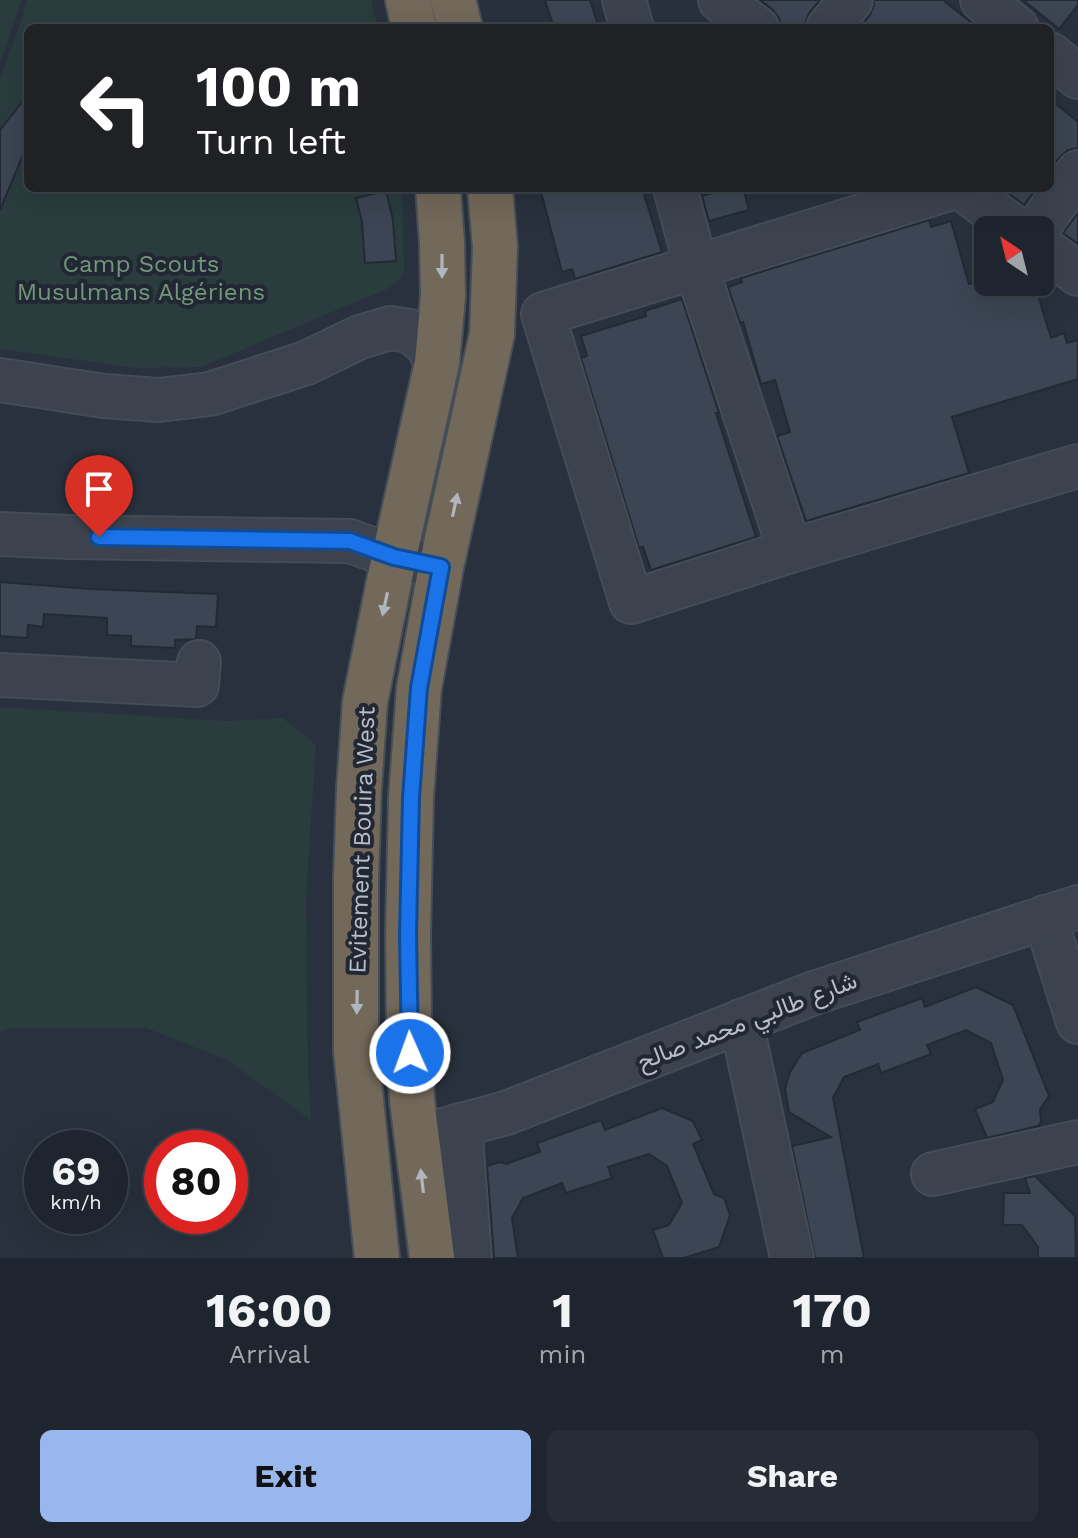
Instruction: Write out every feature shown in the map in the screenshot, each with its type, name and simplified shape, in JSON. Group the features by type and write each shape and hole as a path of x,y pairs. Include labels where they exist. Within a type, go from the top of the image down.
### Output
{"highway":[{"path":"408,0 413,24"},
{"path":"453,0 459,24"},
{"name":"Evitement Bouira West","path":"377,1258 356,1051 359,788 365,702 437,363 443,296 438,192"},
{"name":"Evitement Bouira West","path":"432,1258 412,1100 408,934 411,798 419,688 441,567 492,334 495,247 490,192"}],"street":[{"path":"624,0 631,24"},
{"path":"720,0 752,24"},
{"path":"831,24 851,0"},
{"path":"982,0 1012,24"},
{"path":"1054,57 1078,77"},
{"path":"1046,216 1078,172"},
{"path":"676,192 696,266 790,551"},
{"path":"939,192 543,314 631,602 790,551 1078,466"},
{"path":"966,192 999,216"},
{"path":"1054,256 1078,274"},
{"path":"0,380 104,396 158,400 210,394 306,363 360,337 390,328 410,331 426,344 437,363"},
{"path":"0,534 350,541 394,557 441,567"},
{"path":"0,675 197,685 199,662"},
{"path":"1062,912 1078,1022"},
{"name":"شارع طالبي محمد صالح","path":"417,1137 506,1113 814,993 1062,912"},
{"path":"741,1021 785,1256"},
{"path":"460,1125 470,1258"},
{"path":"933,1174 1078,1142"}],"green space":[{"path":"0,0 22,0 0,63"},
{"name":"Camp Scouts Musulmans Algériens","path":"28,0 371,0 377,24 24,24 24,192 402,192 404,272 387,289 201,367 136,368 0,349 0,79"},
{"path":"0,707 227,721 283,718 316,745 306,899 311,1120 229,1061 146,1028 12,1028 0,1033"}],"building":[{"path":"545,0 590,0 598,24 553,24"},
{"path":"760,0 820,0 809,13 805,24 780,24 772,9"},
{"path":"874,0 943,0 973,24 862,24"},
{"path":"1023,0 1078,0 1078,5 1059,29"},
{"path":"24,100 24,153 0,210 0,130"},
{"path":"1054,102 1078,122 1078,148 1068,150 1054,165"},
{"path":"386,192 393,220 396,261 365,263 362,222 356,198"},
{"path":"541,192 643,192 662,252 575,279 572,269 562,272"},
{"path":"716,192 744,192 749,210 709,221 702,196"},
{"path":"1006,192 1034,192 1024,205"},
{"path":"1078,213 1078,244 1063,233"},
{"path":"929,220 931,227 951,221 969,284 974,283 974,296 1038,296 1051,338 1064,333 1067,343 1078,340 1078,379 952,417 969,473 806,521 777,436 790,432 775,380 761,384 743,322 740,323 728,287 742,282 741,278"},
{"path":"682,299 756,537 651,570 643,547 639,548 581,358 587,356 581,336 646,316 645,311"},
{"path":"0,582 218,594 216,627 197,626 196,639 175,640 175,648 131,646 131,636 107,635 107,618 44,614 43,627 28,625 27,638 0,636"},
{"path":"976,987 1013,1005 1049,1096 1040,1109 1041,1122 1038,1126 987,1138 975,1109 993,1102 1003,1080 991,1043 966,1030 927,1045 931,1054 881,1073 878,1064 844,1077 833,1098 864,1258 815,1258 792,1146 831,1137 789,1112 785,1089 790,1072 802,1053 860,1030 857,1022 922,998 925,1007"},
{"path":"662,1108 693,1121 702,1140 693,1144 714,1194 724,1198 730,1215 719,1247 684,1258 663,1258 653,1230 669,1225 682,1203 667,1166 649,1154 608,1167 612,1178 566,1193 562,1183 523,1198 512,1218 518,1258 494,1258 487,1166 500,1162 506,1164 540,1152 537,1143 601,1120 605,1130"},
{"path":"1035,1176 1075,1216 1076,1258 1038,1258 1038,1247 1022,1225 1003,1225 1004,1193 1030,1193 1025,1178"}],"route":[{"path":"99,537 350,541 394,557 441,567 419,688 411,798 408,934 410,1053"}]}
